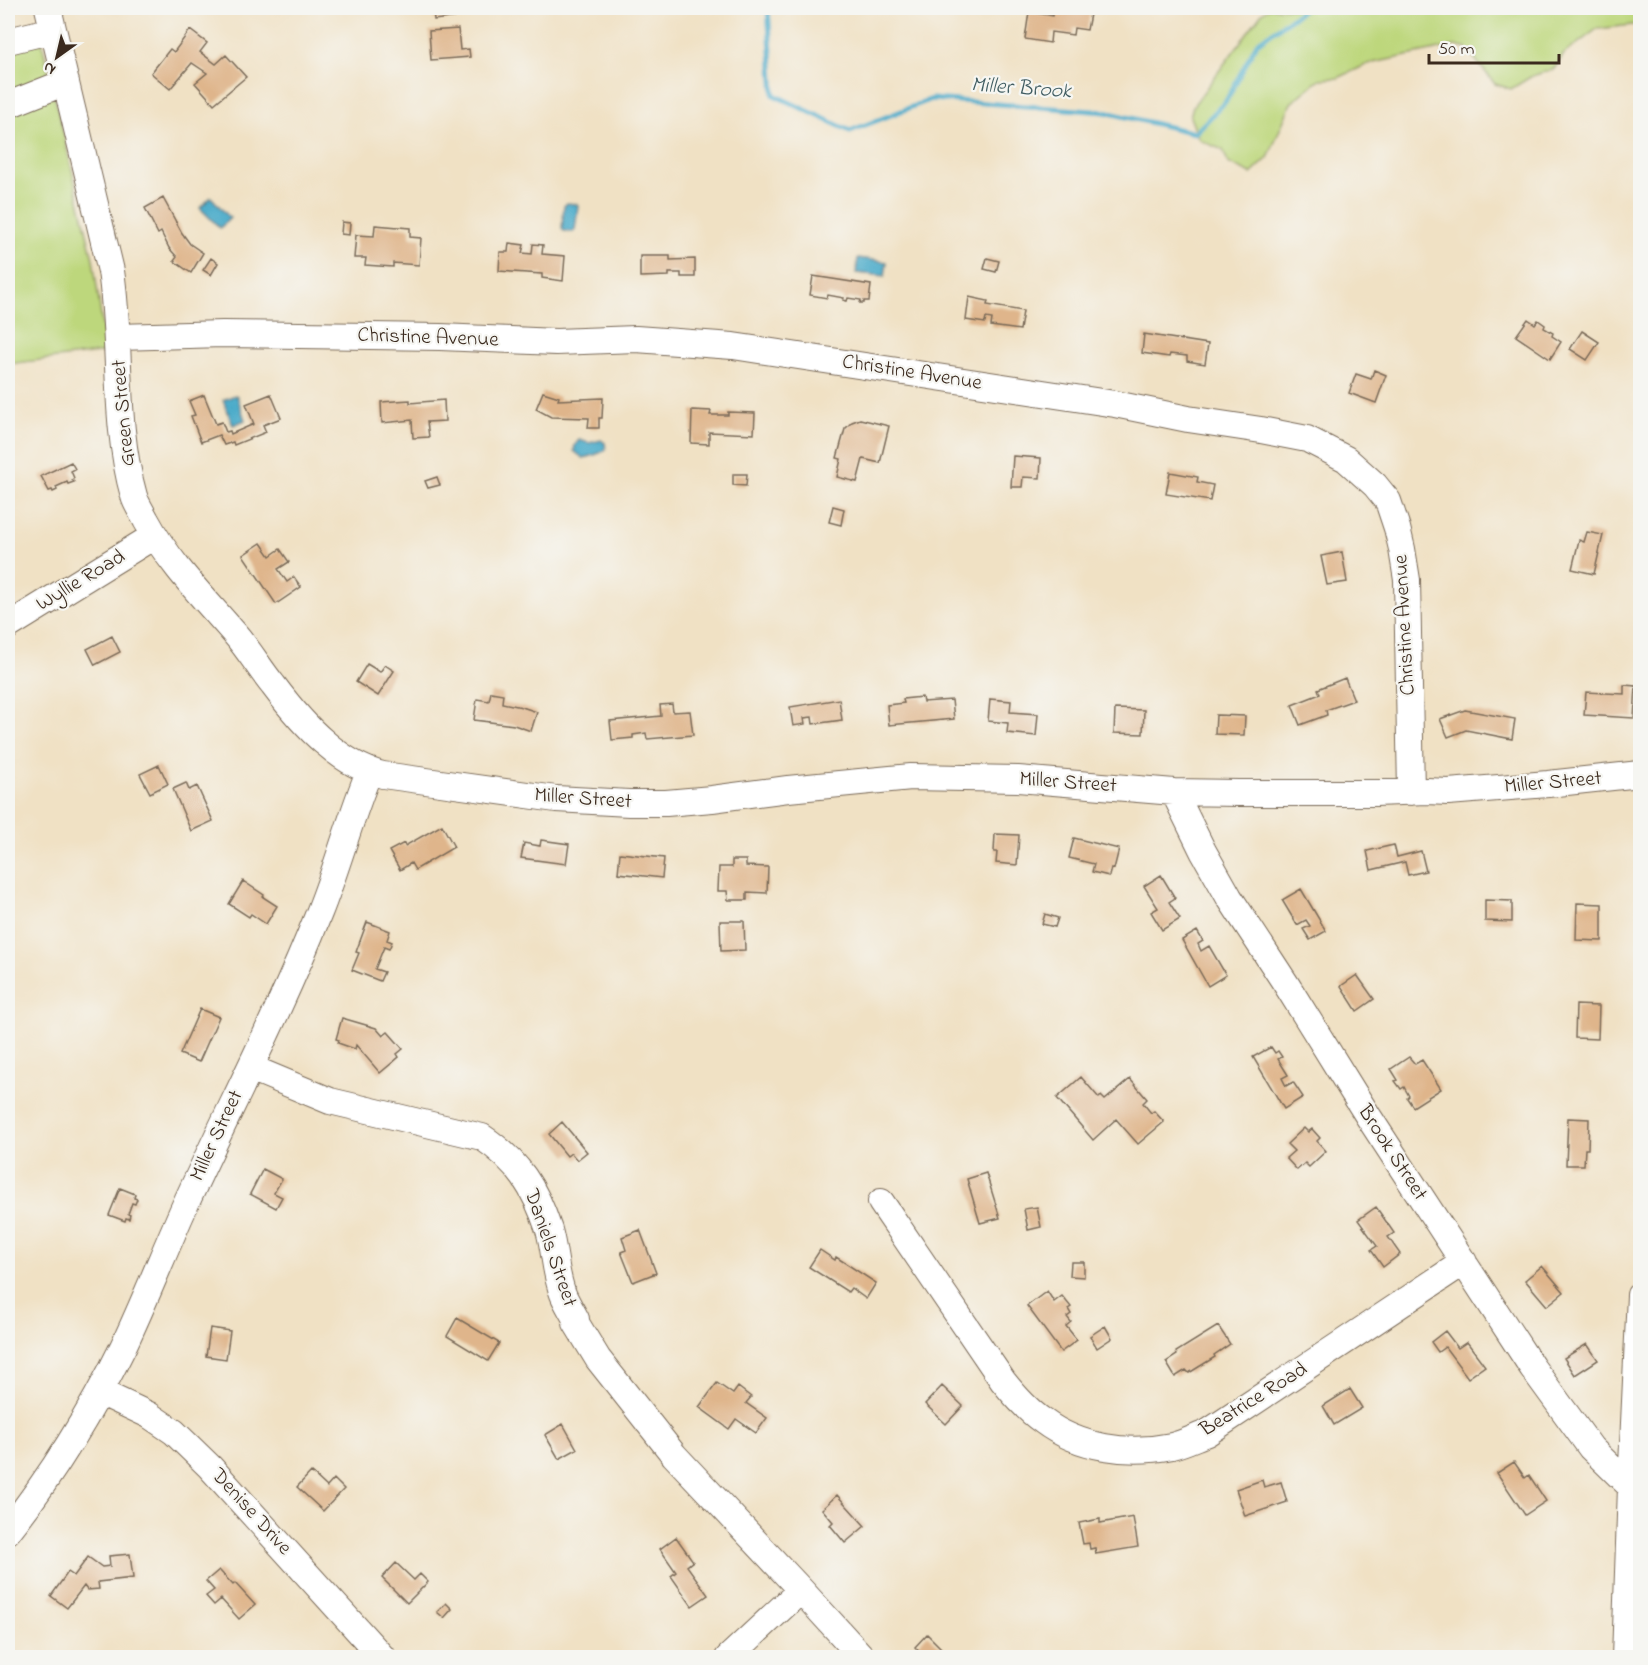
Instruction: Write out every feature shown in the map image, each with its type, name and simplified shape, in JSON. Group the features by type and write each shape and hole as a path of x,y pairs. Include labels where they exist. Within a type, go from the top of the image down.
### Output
{"street":[{"path":"8,41 50,19"},
{"name":"Green Street","path":"50,19 111,271 116,304 121,424 134,498 154,536 185,578 236,636 291,708 324,742 369,772"},
{"path":"8,105 66,82"},
{"name":"Christine Avenue","path":"118,337 223,334 440,337 556,342 636,339 733,346 1115,404 1307,439 1346,459 1375,485 1388,501 1397,528 1407,580 1411,792"},
{"name":"Wyllie Road","path":"8,626 154,536"},
{"name":"Miller Street","path":"8,1531 62,1456 100,1392 123,1346 186,1203 285,994 320,912 369,772 383,776 556,799 629,803 712,799 911,777 1018,779 1174,792 1250,793 1448,792 1641,774"},
{"name":"Brook Street","path":"1174,792 1229,897 1368,1116 1532,1367 1591,1448 1636,1490"},
{"name":"Daniels Street","path":"251,1068 330,1101 482,1137 513,1161 535,1197 549,1231 562,1292 576,1323 598,1359 674,1455 863,1658"},
{"name":"Beatrice Road","path":"881,1202 1003,1382 1022,1403 1059,1432 1097,1446 1154,1448 1173,1445 1207,1433 1464,1262"},
{"path":"1625,1658 1636,1490 1641,1296"},
{"name":"Denise Drive","path":"100,1392 149,1415 174,1432 210,1467 383,1658"},
{"path":"728,1658 801,1590"}],"green space":[{"path":"1269,8 1640,8 1640,24 1597,29 1564,54 1554,69 1532,76 1511,89 1495,84 1467,49 1455,46 1368,64 1338,78 1320,79 1291,103 1268,158 1251,174 1228,163 1223,150 1199,140 1190,117 1193,106 1262,13"},
{"path":"37,22 93,259 106,352 8,364 8,32"}],"water":[{"path":"211,197 230,218 220,228 200,208"},
{"path":"567,203 578,206 573,232 562,229 564,206"},
{"path":"858,258 887,262 885,276 856,273"},
{"path":"235,395 245,420 233,425 223,400"},
{"path":"579,440 589,443 601,440 605,443 606,450 583,458 574,451"}],"building":[{"path":"457,8 458,17 434,20 433,10"},
{"path":"1054,8 1073,8 1077,9 1077,12 1090,14 1087,30 1074,28 1073,35 1051,32 1050,43 1025,39 1029,12 1053,16"},
{"path":"458,29 460,50 469,49 470,57 431,60 429,31"},
{"path":"190,30 207,43 200,52 216,64 226,55 246,77 214,104 195,83 207,73 192,63 170,89 151,73 170,49 174,52"},
{"path":"163,198 190,244 203,253 191,273 174,261 177,257 169,248 161,232 158,234 145,208"},
{"path":"342,222 350,223 349,235 341,234"},
{"path":"375,225 410,228 410,237 421,238 419,265 393,263 393,267 365,265 366,258 354,258 356,235 374,236"},
{"path":"509,243 524,245 522,253 532,254 533,244 543,245 542,254 565,256 563,281 542,278 542,274 499,271 500,252 508,252"},
{"path":"640,256 670,256 670,260 695,259 695,277 681,277 681,273 669,273 669,276 640,277"},
{"path":"211,258 218,263 211,275 203,270"},
{"path":"987,258 999,261 996,272 984,269"},
{"path":"813,276 871,285 869,301 860,303 861,300 848,298 847,301 843,300 844,298 828,295 827,298 810,295"},
{"path":"969,297 988,301 987,305 1023,311 1020,330 991,326 992,319 986,318 985,323 966,320"},
{"path":"1528,319 1535,324 1538,320 1545,325 1544,328 1553,333 1552,336 1561,342 1550,359 1516,336"},
{"path":"1582,331 1599,342 1587,360 1570,349"},
{"path":"1144,334 1208,344 1205,364 1187,361 1187,356 1170,354 1169,357 1142,353"},
{"path":"1374,370 1386,375 1376,403 1349,393 1356,374 1371,379"},
{"path":"543,392 559,397 558,400 603,398 599,428 588,428 589,418 551,417 536,409"},
{"path":"271,394 281,418 263,425 266,432 234,445 233,442 224,445 219,435 201,442 191,416 195,415 189,401 204,395 216,424 222,422 226,432 230,431 231,434 254,424 246,404"},
{"path":"410,400 410,403 444,400 445,421 427,422 429,437 413,438 412,420 382,423 381,402"},
{"path":"692,410 711,411 710,415 728,415 728,412 755,413 754,434 709,432 709,444 691,443"},
{"path":"860,419 889,426 880,463 863,459 857,482 837,477 841,459 837,458 845,429 852,422"},
{"path":"1013,456 1041,458 1040,478 1023,477 1022,487 1011,487"},
{"path":"71,462 75,469 71,471 74,482 68,484 67,482 56,487 57,490 53,492 49,491 41,476"},
{"path":"1170,472 1198,477 1197,482 1213,485 1210,501 1166,494"},
{"path":"733,474 747,474 746,486 733,485"},
{"path":"437,477 440,485 428,488 425,481"},
{"path":"833,506 844,509 841,525 829,522"},
{"path":"1587,532 1603,535 1594,574 1572,569 1579,540 1584,542"},
{"path":"261,543 270,556 280,549 289,562 278,569 287,582 294,577 301,587 276,604 243,555"},
{"path":"1342,552 1347,582 1327,585 1321,556"},
{"path":"112,636 120,652 95,665 87,649"},
{"path":"367,664 380,672 385,665 394,671 378,696 356,682"},
{"path":"1345,678 1354,700 1326,710 1327,715 1300,725 1292,705 1320,694 1318,689"},
{"path":"1624,685 1636,686 1634,718 1584,715 1586,692 1624,694"},
{"path":"491,692 503,694 502,703 537,712 531,731 514,725 474,720 477,699 489,701"},
{"path":"922,697 923,702 952,700 954,719 889,725 887,705 904,703 903,699"},
{"path":"839,699 842,720 813,724 812,717 804,718 805,724 793,726 790,707"},
{"path":"990,699 1011,701 1010,712 1038,714 1036,736 1007,733 1008,723 988,721"},
{"path":"672,704 673,712 690,711 693,735 647,739 646,733 633,735 633,738 612,740 610,721 661,716 660,705"},
{"path":"1115,709 1144,710 1143,734 1114,733"},
{"path":"1465,710 1515,719 1512,739 1466,730 1448,737 1440,719"},
{"path":"1216,715 1245,716 1244,735 1215,734"},
{"path":"159,765 168,784 150,793 140,774"},
{"path":"186,783 189,790 197,786 213,821 191,831 173,789"},
{"path":"442,825 454,847 415,870 411,863 400,870 389,851 404,843 405,846"},
{"path":"995,834 1019,835 1017,865 996,863"},
{"path":"1074,838 1119,849 1114,869 1111,868 1109,876 1092,872 1094,864 1069,858"},
{"path":"541,840 569,844 566,864 521,858 524,843 540,846"},
{"path":"1394,845 1397,857 1421,851 1426,871 1408,875 1405,862 1371,870 1367,851"},
{"path":"620,853 664,858 662,878 618,873"},
{"path":"732,860 746,860 746,866 768,867 767,893 747,892 747,900 728,900 727,891 718,891 719,867 732,867"},
{"path":"1161,875 1175,898 1169,902 1180,919 1162,930 1151,912 1158,908 1144,886"},
{"path":"243,881 277,906 266,924 251,914 249,917 229,904"},
{"path":"1301,889 1326,931 1310,940 1303,929 1310,926 1306,920 1297,925 1282,900"},
{"path":"1485,900 1512,901 1512,922 1485,921"},
{"path":"1577,903 1602,904 1602,941 1576,940"},
{"path":"1045,914 1058,918 1055,927 1042,924"},
{"path":"720,921 744,921 745,950 721,951"},
{"path":"367,922 390,931 387,940 392,942 389,949 384,947 375,969 384,972 380,981 352,970"},
{"path":"1197,931 1203,941 1198,944 1201,951 1209,946 1226,975 1208,986 1182,940"},
{"path":"1357,975 1374,999 1357,1011 1341,986"},
{"path":"1576,1005 1599,1006 1598,1039 1575,1038"},
{"path":"200,1009 219,1017 199,1062 180,1054"},
{"path":"342,1018 376,1028 383,1036 388,1032 403,1049 397,1054 399,1057 380,1073 356,1045 355,1049 338,1043 339,1040 336,1039"},
{"path":"1271,1047 1282,1057 1278,1059 1288,1075 1282,1078 1286,1086 1293,1082 1303,1097 1284,1109 1253,1057"},
{"path":"1409,1057 1415,1064 1422,1060 1441,1089 1413,1107 1404,1087 1401,1089 1395,1081 1398,1080 1391,1069"},
{"path":"1081,1077 1099,1098 1101,1096 1105,1100 1130,1079 1147,1099 1143,1103 1151,1113 1154,1111 1164,1122 1138,1144 1116,1119 1093,1140 1057,1098"},
{"path":"1568,1118 1589,1119 1588,1149 1585,1149 1584,1165 1566,1165"},
{"path":"562,1122 587,1152 577,1160 571,1153 567,1156 549,1134"},
{"path":"1304,1128 1308,1132 1312,1129 1320,1138 1317,1141 1326,1151 1309,1167 1305,1163 1297,1170 1286,1158 1294,1151 1287,1144"},
{"path":"263,1169 282,1179 274,1193 282,1197 276,1208 250,1194"},
{"path":"986,1173 1000,1218 980,1223 967,1179"},
{"path":"120,1188 135,1194 134,1198 137,1199 135,1204 132,1203 128,1214 129,1219 126,1218 125,1221 109,1215"},
{"path":"1037,1207 1041,1227 1028,1230 1024,1209"},
{"path":"1376,1207 1394,1233 1388,1237 1400,1254 1383,1267 1371,1250 1377,1246 1358,1220"},
{"path":"640,1230 656,1273 633,1282 621,1252 626,1250 622,1237"},
{"path":"820,1250 835,1260 836,1257 876,1283 866,1299 851,1288 848,1292 809,1267"},
{"path":"1071,1262 1084,1262 1084,1277 1070,1276"},
{"path":"1542,1266 1564,1292 1547,1306 1525,1280"},
{"path":"1047,1291 1054,1302 1062,1296 1071,1307 1068,1309 1071,1314 1067,1317 1071,1322 1066,1326 1077,1340 1061,1352 1027,1306"},
{"path":"457,1318 499,1343 488,1361 447,1336"},
{"path":"1105,1326 1112,1338 1097,1348 1090,1336"},
{"path":"1218,1326 1230,1344 1214,1355 1215,1357 1189,1373 1186,1370 1175,1377 1166,1362 1177,1355 1176,1352"},
{"path":"210,1328 230,1331 226,1359 206,1356"},
{"path":"1445,1331 1458,1348 1467,1342 1485,1366 1468,1378 1445,1347 1438,1352 1431,1342"},
{"path":"1587,1344 1598,1360 1575,1375 1564,1358"},
{"path":"717,1383 733,1394 738,1387 751,1397 746,1403 767,1418 756,1433 736,1419 729,1429 699,1407"},
{"path":"942,1386 963,1406 946,1424 925,1404"},
{"path":"1350,1389 1362,1408 1334,1425 1323,1406"},
{"path":"563,1424 577,1449 559,1459 545,1435"},
{"path":"1514,1462 1525,1478 1529,1475 1546,1501 1525,1515 1497,1473"},
{"path":"311,1472 327,1487 334,1479 344,1489 323,1511 297,1487"},
{"path":"1262,1480 1264,1487 1281,1482 1287,1502 1245,1516 1236,1489"},
{"path":"837,1495 865,1526 845,1543 830,1525 833,1522 822,1509"},
{"path":"1133,1517 1138,1547 1096,1554 1095,1548 1090,1549 1089,1543 1083,1544 1079,1523 1100,1519 1100,1523"},
{"path":"676,1537 693,1561 687,1566 708,1595 692,1606 671,1576 676,1572 660,1549"},
{"path":"130,1554 133,1578 98,1582 99,1589 87,1590 84,1586 67,1608 51,1596 68,1572 74,1576 88,1557 102,1567 110,1566 109,1556"},
{"path":"396,1563 414,1580 420,1574 428,1582 407,1603 382,1578"},
{"path":"219,1570 233,1585 235,1583 255,1605 239,1619 221,1599 214,1605 206,1596 214,1590 206,1581"},
{"path":"446,1603 452,1609 444,1618 437,1612"},
{"path":"927,1634 948,1655 945,1658 925,1658 915,1647"}],"waterway":[{"name":"Miller Brook","path":"768,8 774,95 850,131 932,99 1105,112 1195,133 1226,101 1257,43 1306,8"}]}
